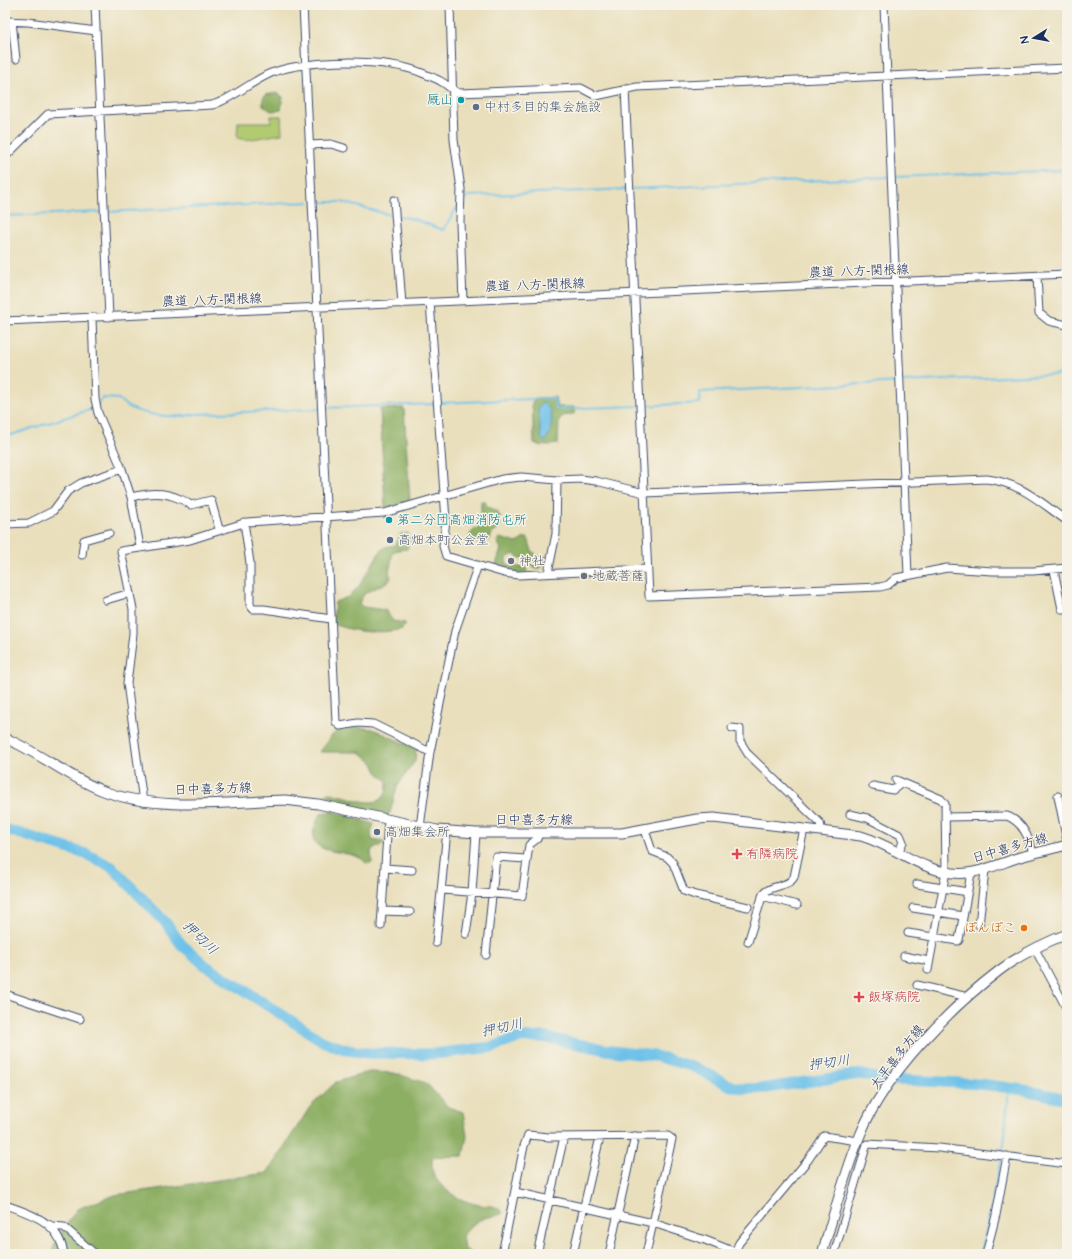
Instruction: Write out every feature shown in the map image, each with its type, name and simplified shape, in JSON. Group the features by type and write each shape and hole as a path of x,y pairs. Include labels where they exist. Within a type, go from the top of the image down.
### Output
{"main road":[{"name":"日中喜多方線","path":"5,738 100,790 143,802 164,804 285,800 318,804 420,827 476,833 622,833 645,830 692,820 714,818 861,836 880,842 930,868 971,873 985,870 1033,853 1067,845"},
{"name":"大平喜多方線","path":"822,1254 847,1172 858,1142 885,1089 917,1048 968,997 1001,969 1035,949 1067,934"}],"street":[{"path":"95,5 101,110 109,317"},
{"path":"303,5 336,722 340,726 374,724 430,752"},
{"path":"450,5 454,91 454,140 461,189 460,222 463,301"},
{"path":"884,5 906,482 908,575"},
{"path":"16,59 9,21 96,31"},
{"path":"5,157 48,114 212,105 220,103 254,81 273,73 306,66 362,62 393,65 421,72 460,93 581,88 596,96 637,86 1067,68"},
{"path":"625,89 649,596 880,587 888,585 896,578 947,568 993,571 1054,570 1067,568"},
{"path":"310,145 331,144 344,148"},
{"path":"394,200 402,304"},
{"name":"農道 八方-関根線","path":"5,321 1067,274"},
{"path":"1037,276 1039,314 1049,322 1067,325"},
{"path":"430,302 446,520 444,554 446,556 518,575 647,569"},
{"path":"92,318 95,399 98,413 122,469 131,497 140,547"},
{"path":"5,524 29,523 53,511 68,491 81,483 122,469"},
{"path":"143,802 127,683 133,634 130,593 121,551 175,543 244,522 384,513 502,479 521,477 557,480 581,479 596,481 644,493 987,479 1003,481 1023,489 1067,522"},
{"path":"548,573 556,534 557,480"},
{"path":"131,497 150,492 180,498 191,504 211,500 219,530"},
{"path":"244,522 250,563 250,605 253,609 331,619"},
{"path":"82,555 84,540 109,533"},
{"path":"420,827 430,752 454,631 478,565"},
{"path":"1054,570 1062,609 1067,608"},
{"path":"106,600 130,593"},
{"path":"732,728 740,729 740,741 748,754 820,823 822,831"},
{"path":"872,786 893,790 899,782 944,802 946,871 928,970"},
{"path":"1058,796 1067,841"},
{"path":"850,814 873,821 900,835 903,842 899,852"},
{"path":"945,816 1007,816 1013,818 1029,838 1033,853"},
{"path":"381,926 388,820"},
{"path":"748,942 762,896 766,890 792,881 804,829"},
{"path":"436,943 447,830"},
{"path":"645,830 652,851 667,857 674,863 684,891 694,895 748,907"},
{"path":"466,934 472,892 476,833"},
{"path":"442,890 522,896 529,845 537,839 539,833"},
{"path":"486,955 496,857 526,860"},
{"path":"385,868 412,870"},
{"path":"979,924 985,870"},
{"path":"908,933 958,941 960,940 971,873"},
{"path":"917,884 968,892"},
{"path":"762,896 797,905"},
{"path":"912,908 964,916"},
{"path":"382,911 410,912"},
{"path":"1035,949 1067,1008"},
{"path":"904,956 929,962"},
{"path":"917,985 968,997"},
{"path":"5,994 80,1019"},
{"path":"502,1254 524,1146 528,1135 564,1137 668,1136 672,1139 646,1254"},
{"path":"610,1254 635,1136"},
{"path":"515,1192 653,1223 705,1240 734,1253 739,1243 808,1160 824,1136 858,1142"},
{"path":"537,1254 564,1137"},
{"path":"573,1254 600,1137"},
{"path":"834,1254 868,1144 939,1148 1067,1164"},
{"path":"986,1254 996,1215 1007,1156"},
{"path":"5,1206 32,1214 52,1226 64,1226 95,1254"},
{"path":"42,1220 51,1226 59,1237 64,1254"}],"green space":[{"path":"277,93 283,97 281,110 271,111 263,105 263,99 265,95"},
{"path":"271,116 281,116 282,134 246,140 237,138 238,122 271,122"},
{"path":"555,397 557,407 574,407 576,412 571,415 562,416 559,422 558,444 541,446 534,443 532,402 537,398"},
{"path":"404,408 410,501 385,508 380,409"},
{"path":"481,501 485,501 487,507 497,511 501,519 499,529 492,533 490,539 476,543 469,537 471,533 488,518 486,516 481,516"},
{"path":"408,533 411,540 407,549 393,552 389,573 391,577 389,581 364,594 359,603 363,607 385,610 393,621 405,623 405,626 402,629 385,632 369,632 353,630 336,625 333,620 335,602 348,597 359,586 379,553 385,547 396,545 400,534"},
{"path":"499,538 517,543 524,538 528,538 532,551 538,556 547,557 542,567 535,569 528,559 520,558 514,554 506,558 506,563 511,567 525,567 527,569 526,573 520,574 495,568 501,549 497,541"},
{"path":"348,726 373,729 416,749 415,761 397,787 390,813 384,817 353,809 343,804 335,805 321,799 324,795 329,793 366,802 374,802 381,799 386,792 387,781 377,772 373,763 360,752 320,752 332,736 339,730"},
{"path":"331,811 374,824 371,832 372,840 384,842 380,847 373,848 371,852 372,863 366,863 361,858 353,855 324,849 317,845 314,839 314,830 317,821 322,813"},
{"path":"369,1072 394,1073 426,1083 448,1107 463,1112 467,1136 463,1156 435,1157 432,1160 432,1166 436,1179 453,1195 474,1204 496,1207 503,1213 480,1220 470,1227 462,1236 464,1248 472,1254 51,1254 57,1239 77,1209 115,1195 267,1173 310,1107 336,1082"}],"water":[{"path":"543,403 547,406 551,416 551,428 544,442 541,437 538,407"}],"waterway":[{"path":"894,177 1067,170"},
{"path":"632,189 889,177"},
{"path":"463,202 468,196 628,189"},
{"path":"106,212 309,202"},
{"path":"314,202 342,202 394,216"},
{"path":"398,216 414,219 443,230 458,206"},
{"path":"5,216 102,212"},
{"path":"642,406 700,403 700,392 1067,374"},
{"path":"98,404 102,398 119,399 125,405 144,413 167,416 319,409"},
{"path":"439,403 554,398 556,409 638,406"},
{"path":"324,408 435,404"},
{"path":"5,437 95,408"},
{"name":"押切川","path":"5,829 86,854 112,867 166,923 181,944 205,965 324,1042 348,1050 368,1053 433,1054 493,1047 518,1038 543,1037 612,1051 655,1056 694,1067 731,1086 743,1089 766,1088 859,1074 889,1081 904,1080 980,1084 1024,1090 1067,1099"},
{"path":"981,1254 1004,1144 1009,1088"}],"place":[{"name":"厩山","path":"461,100"},
{"name":"中村多目的集会施設","path":"476,107"},
{"name":"第二分団高畑消防屯所","path":"389,520"},
{"name":"高畑本町公会堂","path":"390,540"},
{"name":"神社","path":"511,561"},
{"name":"地蔵菩薩","path":"584,576"},
{"name":"高畑集会所","path":"377,832"},
{"name":"有隣病院","path":"737,854"},
{"name":"ぽんぽこ","path":"1024,928"},
{"name":"飯塚病院","path":"859,997"}]}
